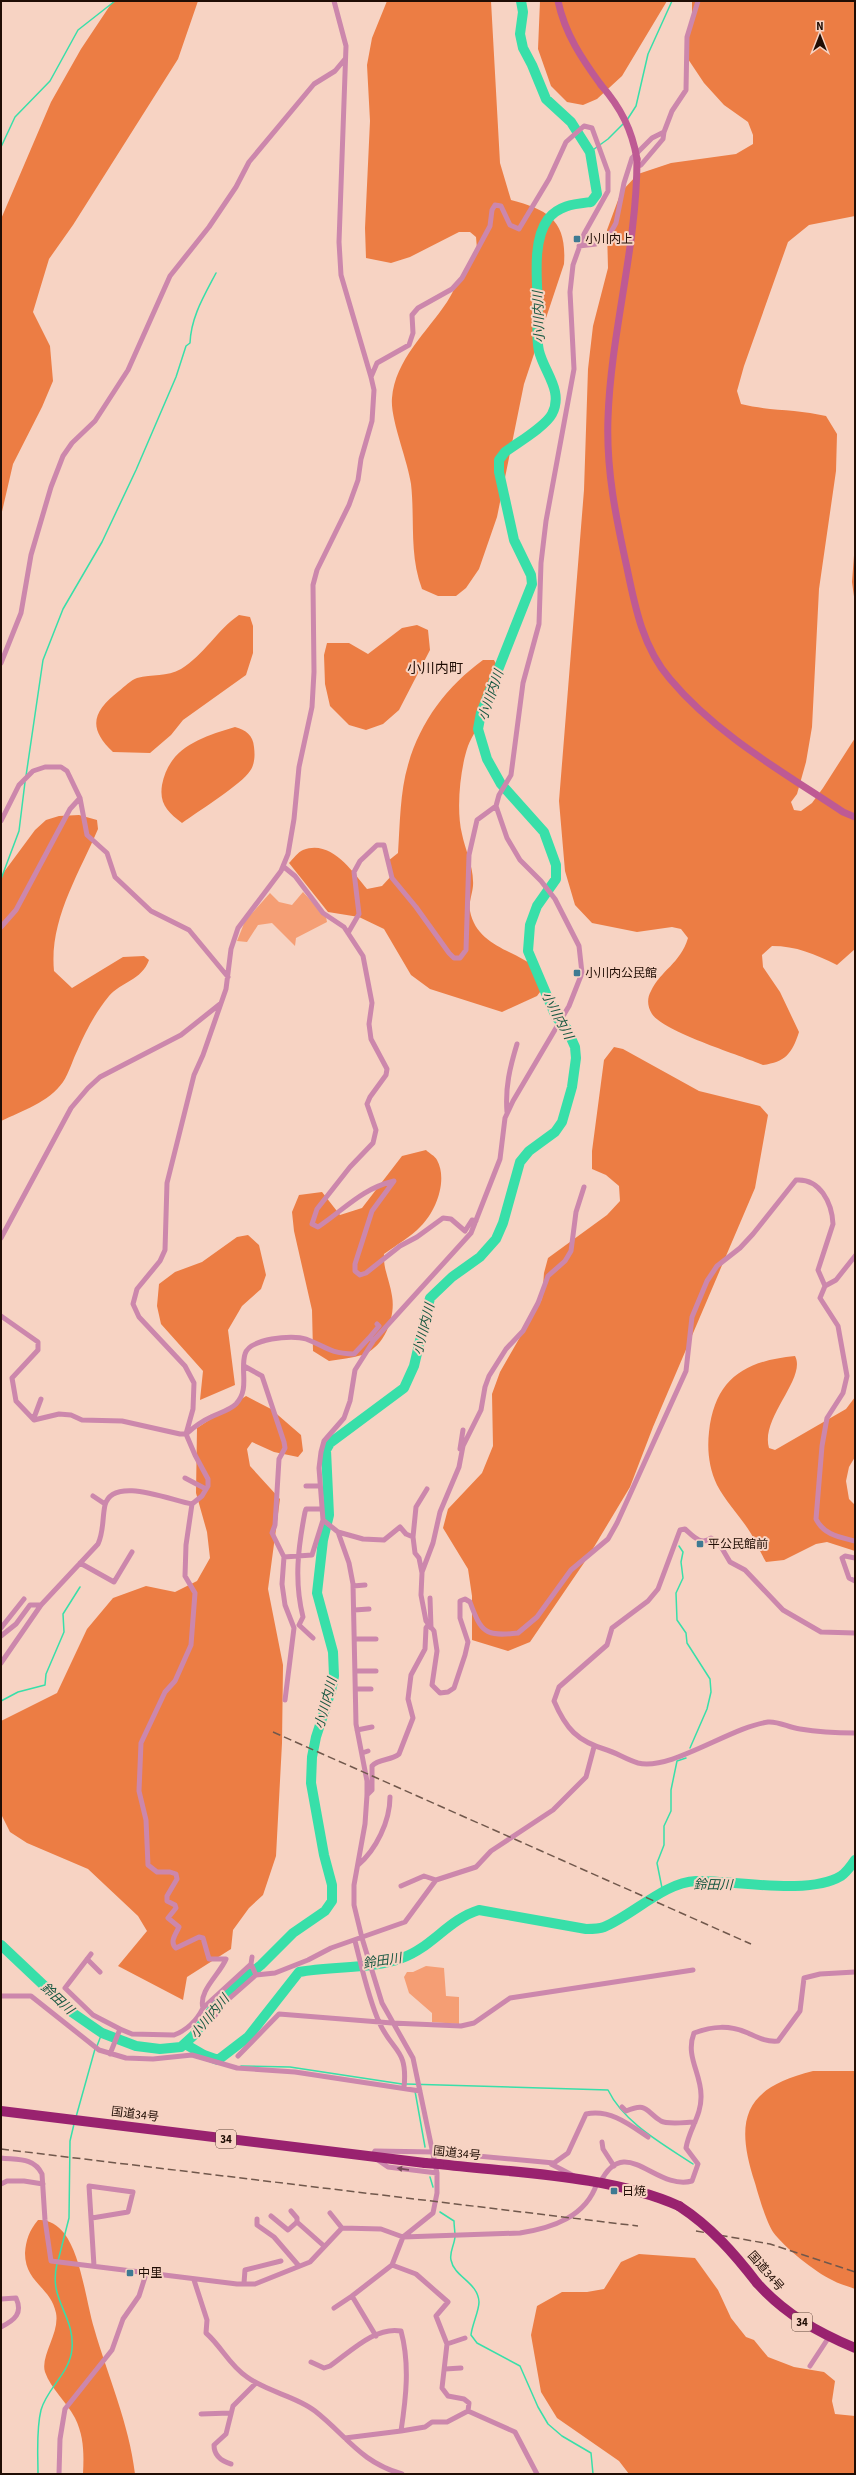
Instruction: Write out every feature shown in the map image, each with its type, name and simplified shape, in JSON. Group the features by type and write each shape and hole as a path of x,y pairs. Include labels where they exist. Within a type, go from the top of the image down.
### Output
{"highway":[{"name":"国道34号","path":"1,2111 425,2163 438,2169 599,2183 652,2194 679,2206 701,2220 729,2246 771,2298 795,2317 829,2337 855,2348"}],"street":[{"path":"203,2008 202,2004 208,1986 226,1959 209,1959 203,1938 199,1936 176,1948 173,1945 172,1941 179,1927 168,1918 176,1908 175,1905 167,1901 167,1896 177,1879 176,1874 170,1872 157,1872 148,1865 146,1820 139,1791 141,1743 165,1692 175,1681 191,1646 195,1593 185,1576 186,1545 192,1504 202,1496 206,1489 208,1479 194,1455 186,1434 193,1409 194,1383 185,1366 139,1317 133,1304 137,1289 160,1261 165,1250 167,1183 194,1075 203,1055 221,1003 228,977 231,949 238,928 284,867 294,819 299,767 312,707 314,672 313,585 317,570 349,505 358,480 361,459 372,421 374,390 341,275 339,242 345,59 344,34 334,1"},
{"path":"558,1 569,34 580,55 601,85 613,99 629,127 637,163 636,210 608,418 609,470 630,584 645,639 663,671 703,714 765,760 843,812 855,817"},
{"path":"637,163 641,164 663,139 672,111 686,90 687,37 698,1"},
{"path":"1,662 22,613 30,556 51,487 63,456 72,443 95,421 128,370 170,276 224,206 249,162 314,84 334,71 345,59"},
{"path":"371,377 377,362 409,345 413,333 412,315 418,308 452,289 462,278 487,233 495,205 501,206 510,226 519,229 549,180 566,142 584,126 592,128 608,172 608,191 579,246 570,282 574,329 572,386 547,513 541,563 539,624 523,683 511,775 499,795 496,806 507,838 520,860 541,881 555,898 579,946 582,973 569,1006 508,1113"},
{"path":"579,246 596,244 611,232 616,223 624,183 632,158 652,138 664,132"},
{"path":"1,821 19,786 33,771 45,767 61,767 67,771 80,798 87,836 107,853 115,877 151,912 189,930 228,977"},
{"path":"1,927 16,910 70,809 80,798"},
{"path":"348,932 359,914 354,872 360,861 377,845 384,845 392,878 416,907 449,953 454,958 460,958 466,950 469,862 477,820 496,806"},
{"path":"284,867 295,876 324,913 348,932 363,956 372,1002 369,1024 371,1039 387,1069 386,1075 370,1097 367,1104 376,1130 373,1143 350,1167 317,1209 312,1224 318,1227 360,1194 377,1184 394,1181 372,1211 355,1264 355,1270 360,1275 366,1273 400,1246 417,1237 443,1218 451,1219 465,1231 472,1220 476,1221"},
{"path":"1,1238 71,1108 88,1088 100,1077 181,1035 221,1003"},
{"path":"186,1434 197,1424 236,1404 244,1389 244,1354 250,1345 267,1340 305,1339 335,1354 354,1354 371,1339 452,1256 471,1233 500,1159 508,1113 506,1095 508,1073 517,1044"},
{"path":"427,1489 416,1507 413,1537 415,1553 420,1558 422,1573 421,1595 430,1627 434,1631 437,1651 432,1685 440,1694 448,1692 454,1688 468,1642 460,1618 460,1601 465,1600 470,1602 480,1627 490,1633 518,1633 537,1617 571,1570 608,1538 617,1523 686,1371 692,1317 707,1281 717,1266 749,1239 796,1180 804,1180 816,1185 823,1192 833,1219 833,1224 818,1270 825,1286"},
{"path":"422,1573 463,1446 481,1410 489,1376 506,1349 523,1331 538,1303 548,1276 565,1262 571,1251 576,1212 584,1187"},
{"path":"855,1256 836,1280 825,1286 820,1298 838,1326 847,1376 843,1393 827,1418 821,1453 816,1519 819,1526 828,1533 855,1541"},
{"path":"1,1316 38,1342 38,1350 12,1378 16,1401 34,1420 59,1414 72,1415 82,1420 122,1421 186,1434"},
{"path":"284,1557 312,1555 323,1521 319,1468 324,1441 344,1418 350,1402 355,1370 379,1326 377,1324"},
{"path":"244,1366 262,1376 284,1442 285,1448 279,1459 275,1525 272,1534 284,1557 282,1584 285,1605 297,1627 314,1638"},
{"path":"31,1417 35,1415 41,1399"},
{"path":"461,1454 459,1447 463,1430"},
{"path":"185,1478 206,1489"},
{"path":"306,1486 320,1486"},
{"path":"1,1663 41,1605 98,1544 102,1534 105,1504 114,1494 135,1489 192,1504"},
{"path":"93,1496 105,1504"},
{"path":"285,1700 297,1627 303,1617 299,1600 297,1556 305,1512 306,1509 321,1509"},
{"path":"323,1521 336,1531 363,1539 384,1540 400,1526 406,1534 413,1537"},
{"path":"855,1633 821,1632 783,1610 745,1570 730,1562 720,1545 711,1538 707,1542 700,1542 685,1529 680,1530 658,1589 648,1601 612,1628 603,1649 559,1686 555,1693 554,1701 564,1724 594,1747 638,1763 648,1763 696,1750 716,1738 766,1722 775,1722 802,1730 855,1733"},
{"path":"334,2308 392,2266 403,2237 435,2208 438,2169 411,2055 392,2023 373,1977 354,1905 367,1795 362,1753 357,1730 353,1586 349,1563 336,1531"},
{"path":"80,1563 114,1582 132,1552"},
{"path":"855,1558 844,1556 842,1558 848,1578 855,1581"},
{"path":"353,1586 365,1585"},
{"path":"430,1598 430,1627"},
{"path":"1,1628 24,1599"},
{"path":"1,1636 16,1624 30,1605 41,1605"},
{"path":"354,1610 369,1609"},
{"path":"367,1795 372,1790 372,1766 375,1762 396,1757 399,1754 413,1718 408,1690 411,1674 425,1649 426,1628 430,1627"},
{"path":"355,1639 376,1639"},
{"path":"356,1671 376,1671"},
{"path":"356,1688 371,1689"},
{"path":"357,1730 372,1727"},
{"path":"401,1886 424,1876 436,1880 476,1867 491,1851 553,1810 586,1777 594,1747"},
{"path":"362,1753 368,1752"},
{"path":"358,1865 375,1846 390,1807 390,1797"},
{"path":"199,2016 212,2020 222,2005 256,1975 275,1973 308,1960 331,1948 355,1941 406,1922 436,1880"},
{"path":"355,1941 379,2022 404,2060 406,2070 404,2088"},
{"path":"91,1954 65,1988 93,2015 120,2030 132,2034 174,2035 181,2033 199,2016 203,2008 252,1964"},
{"path":"252,1957 252,1964 256,1975"},
{"path":"86,1959 100,1972"},
{"path":"238,2056 279,2014 392,2023 461,2026 474,2023 510,1998 693,1970"},
{"path":"1,2158 31,2161 36,2164 42,2174 44,2184 50,2261 67,2264 94,2266 194,2280 255,2284 310,2262 342,2228 381,2230 403,2237 451,2234 520,2233 562,2223 580,2208 594,2192 605,2174 614,2166 628,2161 635,2162 663,2178 682,2183 692,2181 698,2164 686,2148 687,2139 696,2122 701,2108 701,2083 694,2071 691,2051 694,2033 705,2029 724,2026 766,2041 778,2041 800,2011 804,1978 820,1974 855,1972"},
{"path":"1,1996 33,1997 99,2050 126,2058 153,2059 192,2055 237,2068 295,2072 419,2090"},
{"path":"110,2053 120,2030"},
{"path":"394,2044 411,2055"},
{"path":"622,2107 626,2111 638,2106 644,2107 662,2122 696,2122"},
{"path":"438,2169 388,2167 372,2156 376,2151 434,2152 554,2163 568,2153 586,2114 609,2114 629,2124 648,2137"},
{"path":"602,2142 603,2149 614,2166"},
{"path":"548,2162 582,2181"},
{"path":"1,2184 7,2181 24,2180 44,2184"},
{"path":"92,2218 128,2212 133,2192 89,2186 94,2266"},
{"path":"291,2211 297,2218 297,2222 324,2246"},
{"path":"330,2213 342,2228"},
{"path":"271,2216 288,2230 297,2222"},
{"path":"257,2219 257,2225 274,2237 299,2266"},
{"path":"244,2283 244,2270 281,2261"},
{"path":"392,2266 416,2274 448,2302 436,2316 447,2344 442,2388 444,2393 464,2399 469,2403 468,2410"},
{"path":"59,2474 61,2429 65,2409 112,2350 123,2319 139,2296 146,2274"},
{"path":"194,2280 207,2320 206,2333 223,2350 225,2358 256,2383 305,2404 345,2438 354,2450 377,2464 402,2474"},
{"path":"352,2296 376,2336"},
{"path":"1,2299 16,2298 20,2306 20,2312 14,2320 1,2327"},
{"path":"311,2362 324,2368 330,2366 376,2336 393,2330 401,2331 404,2343 407,2378 401,2431"},
{"path":"810,2366 829,2337"},
{"path":"447,2344 465,2338"},
{"path":"445,2369 460,2368"},
{"path":"231,2464 222,2461 214,2452 214,2445 226,2434 231,2421 230,2413 233,2406 256,2383"},
{"path":"345,2438 425,2427 432,2422 447,2422 468,2410"},
{"path":"468,2410 514,2432 537,2474"},
{"path":"201,2414 230,2413"}],"shaded area":[{"path":"113,1 198,1 178,59 73,225 49,259 33,312 50,346 53,381 42,407 13,464 1,516 1,219 51,102 81,49"},
{"path":"387,1 491,1 500,163 511,200 536,208 553,220 559,227 564,249 564,264 524,384 497,517 479,569 466,588 456,596 438,596 422,589 415,563 411,484 396,428 392,398 394,384 405,359 447,302 477,249 476,237 470,232 459,232 410,257 391,263 366,258 365,228 370,121 367,65 372,38"},
{"path":"540,1 667,1 622,76 597,99 583,105 567,102 551,86 538,49"},
{"path":"692,1 855,1 855,216 809,225 788,242 744,366 737,391 741,404 826,416 837,434 836,471 819,589 812,727 806,762 797,794 791,802 794,810 801,811 812,803 855,738 855,949 837,965 813,954 789,947 772,946 762,955 763,967 780,992 799,1032 794,1046 787,1056 777,1062 763,1065 686,1035 659,1021 652,1014 648,1005 650,994 655,984 685,947 688,938 681,929 672,927 637,932 592,923 575,905 565,871 559,801 584,490 588,369 593,326 608,268 607,230 621,192 638,174 671,163 736,154 753,144 753,135 748,122 724,105 704,83 688,59 686,43 692,20"},
{"path":"855,542 855,604 852,582"},
{"path":"239,615 250,617 253,626 253,653 246,675 183,720 171,735 150,753 113,752 99,735 96,720 103,706 110,698 137,678 176,672 181,669 197,657 231,621"},
{"path":"417,625 428,630 430,650 399,710 383,724 366,730 349,725 330,706 325,684 324,655 327,643 349,643 368,654 402,628"},
{"path":"483,660 494,660 498,671 499,682 491,704 468,746 461,778 459,802 460,824 473,875 470,911 474,923 480,933 498,946 530,963 540,971 546,984 537,996 502,1012 430,989 411,975 384,929 359,917 328,912 289,863 303,850 313,848 323,849 332,853 348,866 367,889 382,886 393,874 388,861 398,853 403,786 413,749 436,706 458,681"},
{"path":"235,727 246,731 252,739 254,747 254,762 252,768 245,777 219,798 182,823 166,807 163,802 161,792 166,772 172,761 179,753 199,740"},
{"path":"79,815 97,820 98,829 74,880 61,916 56,934 54,971 72,988 123,957 144,956 149,960 146,967 141,972 114,991 100,1008 84,1035 63,1082 57,1089 35,1105 1,1121 1,876 35,830 46,820 59,816"},
{"path":"303,892 326,917 327,922 296,938 295,946 272,923 258,925 247,942 237,941 245,921 270,893 279,902 292,905"},
{"path":"614,1047 623,1049 699,1091 760,1106 768,1115 755,1188 653,1427 630,1487 588,1557 530,1642 508,1651 472,1640 472,1596 468,1569 443,1528 448,1509 482,1473 493,1446 492,1394 500,1372 542,1299 544,1273 548,1258 607,1215 620,1201 619,1186 606,1175 592,1169 592,1151 604,1060"},
{"path":"426,1150 436,1159 440,1168 441,1186 436,1204 421,1226 384,1254 393,1304 387,1331 377,1346 370,1351 358,1356 329,1361 313,1351 312,1310 294,1231 292,1212 299,1195 322,1192 340,1215 362,1208 402,1156"},
{"path":"248,1235 259,1245 266,1275 261,1289 242,1306 228,1330 235,1385 200,1400 203,1371 161,1324 157,1306 159,1284 175,1272 202,1262 237,1237"},
{"path":"795,1356 797,1365 795,1375 771,1424 768,1436 769,1448 775,1450 846,1409 855,1397 855,1457 849,1467 846,1481 849,1499 855,1505 855,1551 827,1542 816,1544 784,1560 766,1562 750,1532 717,1485 709,1459 709,1432 712,1414 718,1398 725,1386 735,1376 747,1368 761,1363"},
{"path":"246,1396 271,1409 301,1435 303,1451 298,1457 274,1452 252,1442 247,1449 250,1466 280,1499 268,1589 283,1665 282,1743 276,1856 263,1895 249,1908 233,1930 231,1949 187,1977 183,2000 118,1966 147,1931 138,1916 88,1869 27,1843 10,1832 1,1814 1,1721 57,1693 87,1629 113,1598 146,1586 175,1592 197,1581 210,1558 207,1532 196,1493 197,1428"},
{"path":"426,1966 444,1968 446,1996 459,1997 459,2024 432,2022 432,2013 409,1993 404,1977 407,1972 413,1972"},
{"path":"813,2071 855,2071 855,2289 835,2281 817,2271 792,2252 773,2232 765,2215 749,2161 746,2141 746,2124 750,2109 759,2097 772,2087 790,2078"},
{"path":"38,2220 52,2223 59,2227 70,2242 75,2253 94,2328 123,2418 135,2474 83,2474 83,2445 78,2425 75,2418 51,2384 45,2372 45,2359 55,2328 56,2313 49,2297 29,2271 25,2253 28,2236"},
{"path":"639,2254 695,2258 718,2290 731,2318 746,2337 754,2340 768,2357 794,2367 824,2372 835,2381 832,2401 835,2414 855,2416 855,2474 629,2474 619,2461 557,2418 541,2392 531,2335 537,2306 562,2292 587,2292 604,2289 621,2262"}],"waterway":[{"path":"1,147 15,117 50,81 78,30 115,1"},
{"name":"小川内川","path":"1,1945 73,2013 102,2033 136,2046 160,2049 181,2047 194,2035 219,2000 261,1965 293,1933 325,1911 332,1901 332,1885 324,1855 311,1783 312,1757 316,1737 331,1691 334,1676 333,1652 317,1593 323,1540 329,1515 326,1450 330,1443 404,1388 414,1366 430,1298 452,1277 480,1257 496,1239 503,1223 520,1162 529,1151 555,1132 562,1122 572,1087 576,1058 575,1047 567,1029 556,1017 528,951 530,925 537,906 556,879 556,865 544,832 501,784 487,759 478,729 481,713 532,584 531,575 514,540 499,472 499,460 505,452 543,424 552,414 555,406 556,397 552,382 541,359 537,332 537,251 539,239 543,228 552,214 568,206 591,202 597,194 590,152 571,122 546,99 532,65 523,48 520,34 523,12 521,1"},
{"path":"627,120 636,106 648,54 672,1"},
{"path":"590,152 608,139 623,124"},
{"path":"26,776 43,660 63,609 102,542 136,470 176,377 186,346 190,343 193,324 199,307 216,273"},
{"path":"1,879 19,831 25,782"},
{"path":"679,1546 683,1552 681,1562 683,1578 676,1593 677,1620 686,1633 687,1643 710,1679 711,1692 707,1709 690,1748"},
{"path":"1,1701 18,1692 45,1685 46,1674 64,1632 63,1614 80,1587"},
{"path":"663,1893 657,1863 664,1845 664,1826 671,1811 671,1790 677,1761 686,1758"},
{"name":"鈴田川","path":"185,2044 204,2055 218,2060 248,2037 299,1972 391,1962 422,1948 458,1920 479,1910 586,1929 598,1929 615,1922 661,1893 684,1883 712,1881 770,1886 810,1885 827,1882 841,1876 847,1871 855,1860"},
{"path":"97,2046 102,2033"},
{"path":"76,2117 95,2049"},
{"path":"241,2066 290,2067 402,2084"},
{"path":"406,2084 608,2090 615,2102 634,2123 693,2164"},
{"path":"415,2091 425,2147"},
{"path":"58,2261 69,2218 70,2141 74,2124"},
{"path":"430,2177 433,2187"},
{"path":"440,2212 454,2221 455,2239 451,2251 453,2266 456,2271 475,2289 478,2295 479,2306 471,2335 477,2343 520,2366 538,2407 548,2424 562,2436 591,2453 593,2474"},
{"path":"38,2474 38,2434 41,2410 48,2395 67,2366 72,2349 70,2326 56,2288 55,2277 57,2264"}],"railway":[{"path":"273,1732 751,1944"},
{"path":"1,2149 638,2226"},
{"path":"696,2231 770,2244 855,2272"}],"place":[{"name":"小川内上","path":"577,239"},
{"name":"小川内公民館","path":"577,973"},
{"name":"平公民館前","path":"700,1544"},
{"name":"日焼","path":"614,2191"},
{"name":"中里","path":"130,2273"}],"district":[{"name":"小川内町","path":"435,668"}]}
